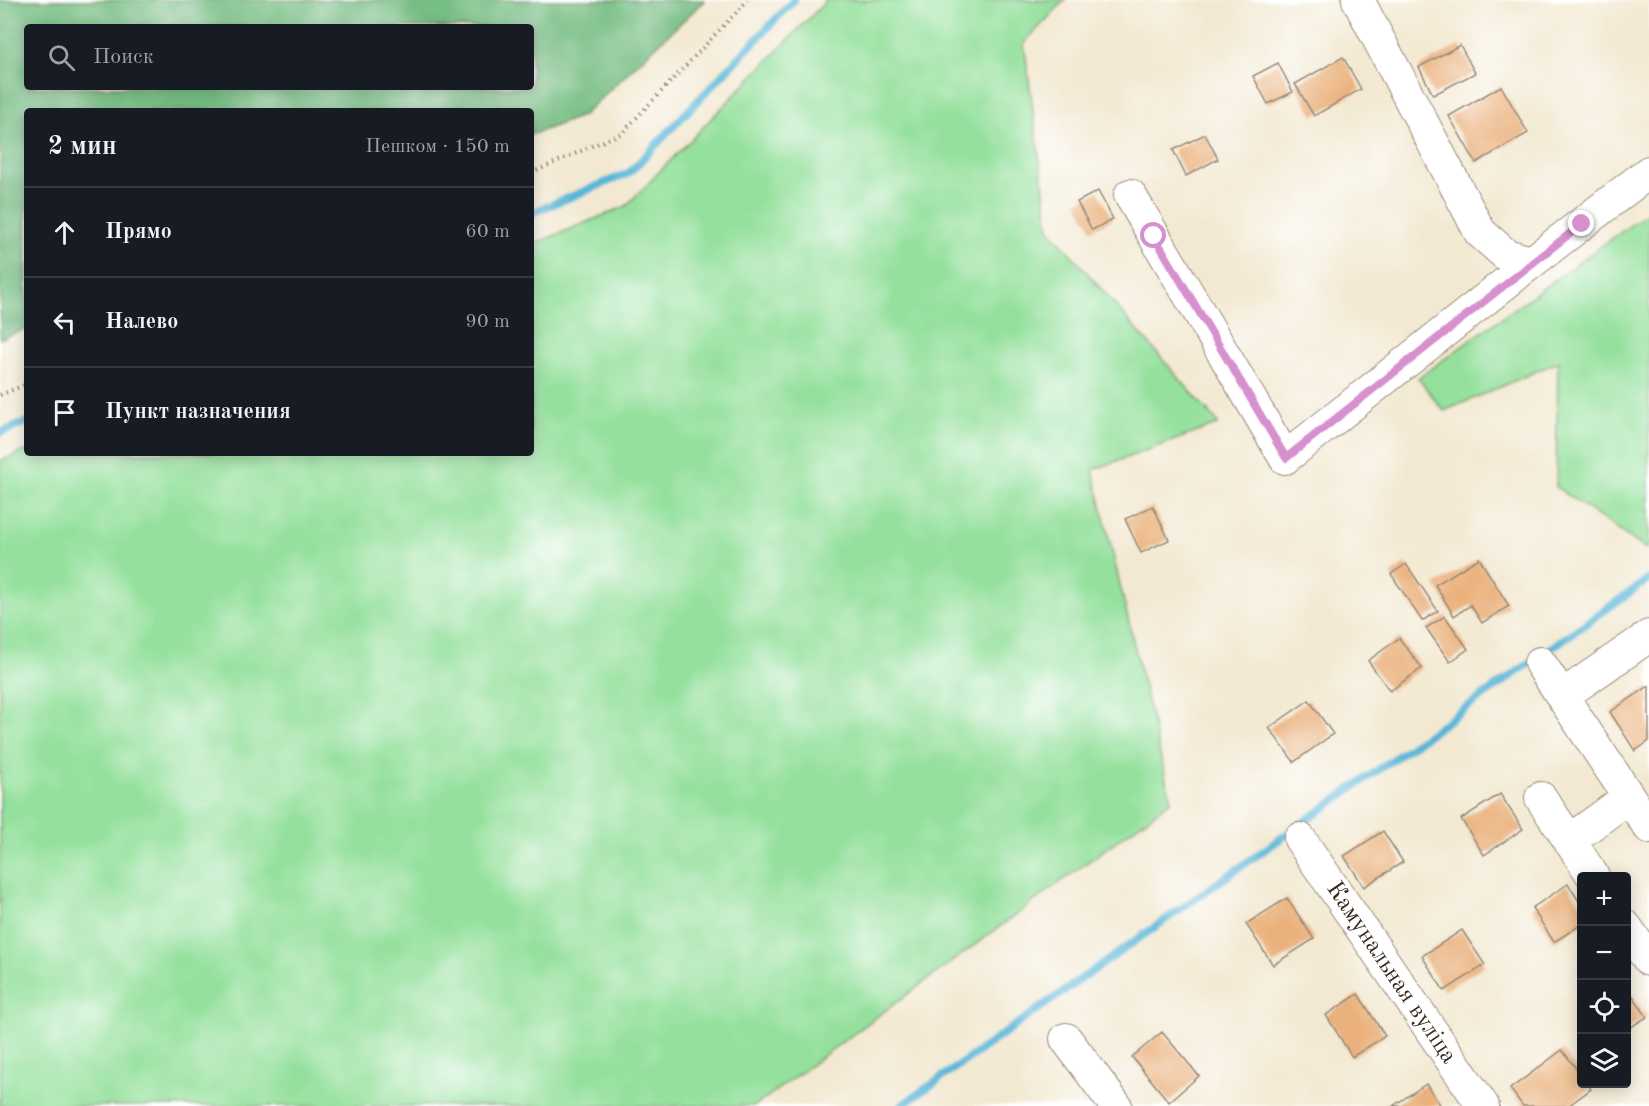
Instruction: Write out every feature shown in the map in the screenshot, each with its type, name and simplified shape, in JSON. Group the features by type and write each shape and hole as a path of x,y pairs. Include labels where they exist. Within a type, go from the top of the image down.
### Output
{"street":[{"path":"1358,0 1480,232 1506,255 1532,262"},
{"path":"1130,195 1286,458 1649,172"},
{"path":"1562,696 1649,636"},
{"path":"1540,663 1649,827"},
{"path":"1569,841 1629,796"},
{"path":"1541,798 1590,872"},
{"name":"Камунальная вуліца","path":"1300,839 1483,1106"},
{"path":"1631,934 1649,960"},
{"path":"1066,1040 1116,1106"}],"path":[{"path":"534,171 622,133 748,0"},
{"path":"0,395 24,385"}],"green space":[{"path":"0,0 705,0 582,116 534,134 534,108 24,108 24,330 0,339"},
{"path":"827,0 1065,0 1024,43 1049,229 1219,424 1093,470 1171,801 755,1106 0,1106 0,461 24,451 24,456 534,456 534,244 626,206"},
{"path":"1649,212 1649,547 1646,549 1556,487 1558,362 1444,411 1418,378"}],"building":[{"path":"1460,45 1475,73 1433,95 1419,67"},
{"path":"1343,57 1361,89 1314,116 1295,84"},
{"path":"1278,63 1293,92 1268,104 1253,76"},
{"path":"1501,86 1528,133 1476,163 1449,116"},
{"path":"1205,134 1218,159 1186,176 1173,150"},
{"path":"1098,191 1113,219 1092,230 1077,202"},
{"path":"1153,506 1169,540 1141,553 1125,519"},
{"path":"1479,558 1509,606 1482,623 1471,605 1454,616 1435,585"},
{"path":"1406,564 1438,611 1422,621 1391,574"},
{"path":"1445,616 1468,649 1450,662 1426,628"},
{"path":"1399,638 1422,668 1390,691 1368,661"},
{"path":"1649,686 1649,741 1635,751 1610,712"},
{"path":"1309,700 1333,734 1294,762 1269,728"},
{"path":"1500,794 1523,829 1484,855 1461,819"},
{"path":"1383,831 1403,862 1364,887 1344,856"},
{"path":"1568,884 1577,898 1577,927 1554,942 1532,908"},
{"path":"1287,898 1314,939 1273,965 1246,924"},
{"path":"1462,930 1485,965 1444,991 1422,956"},
{"path":"1631,993 1647,1017 1631,1027"},
{"path":"1358,994 1385,1036 1352,1057 1326,1015"},
{"path":"1162,1032 1199,1076 1169,1102 1132,1057"},
{"path":"1562,1050 1577,1070 1577,1088 1591,1089 1568,1106 1523,1106 1510,1089"},
{"path":"1426,1084 1441,1106 1393,1106"}],"waterway":[{"path":"534,212 629,173 794,0"},
{"path":"0,433 24,423"},
{"path":"901,1106 1649,579"}],"route":[{"path":"1154,236 1286,458 1582,224"}]}
